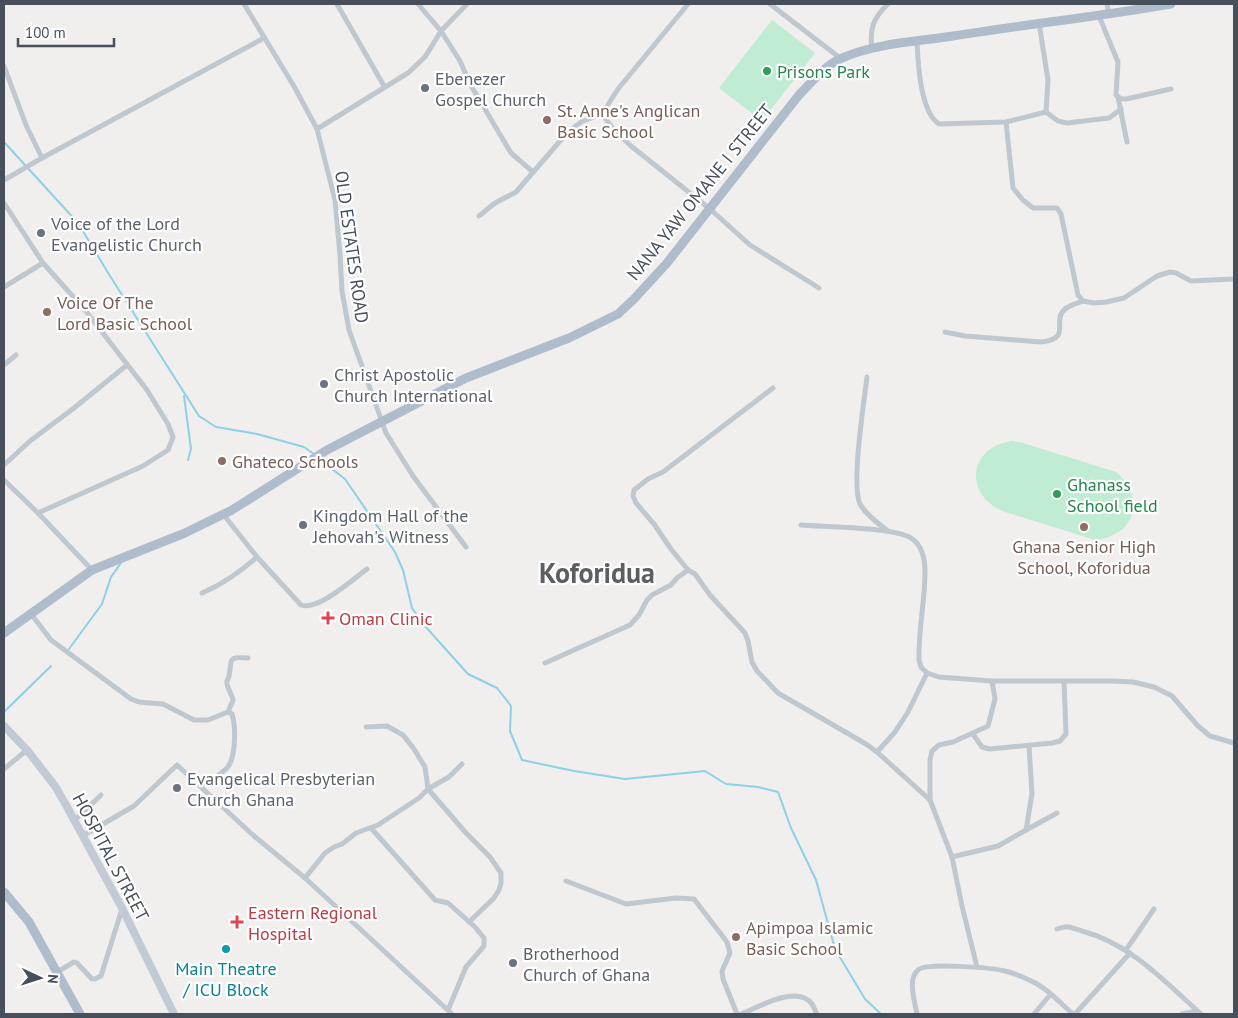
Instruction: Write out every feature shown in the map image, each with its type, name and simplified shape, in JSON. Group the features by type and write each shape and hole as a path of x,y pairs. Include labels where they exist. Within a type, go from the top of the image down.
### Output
{"main road":[{"name":"NANA YAW OMANE I STREET","path":"222,513 232,510 305,462 466,378 569,338 618,314 667,263 799,95 820,74 840,58 872,48 1171,4"},
{"path":"4,633 92,570 185,533 222,513"},
{"path":"4,892 29,922 80,1014"}],"street":[{"name":"OLD ESTATES ROAD","path":"244,4 295,88 317,129 335,200 342,291 349,330 381,421 386,433 413,476 466,547"},
{"path":"337,4 384,86"},
{"path":"418,4 440,31 460,62 470,84 511,153 533,172"},
{"path":"317,129 384,86 408,73 425,56 440,31 467,4"},
{"path":"479,216 495,203 516,192 567,133 581,122 602,114 618,89 688,4"},
{"path":"770,4 840,58"},
{"path":"872,48 870,35 874,24 888,4"},
{"path":"1107,4 1104,15 1118,62 1115,92 1121,109 1127,142"},
{"path":"1039,22 1048,80 1046,112"},
{"path":"4,180 264,38"},
{"path":"917,42 919,74 928,112 933,120 939,124 1006,122 1046,112"},
{"path":"4,66 26,125 42,158"},
{"path":"1118,97 1126,99 1171,89"},
{"path":"1046,112 1058,121 1067,123 1109,118 1121,109"},
{"path":"602,114 631,146 710,209 750,245 819,288"},
{"path":"1006,122 1012,185 1022,200 1033,208 1058,208 1061,214 1078,295 1083,301"},
{"path":"4,203 44,263 85,310 147,390 171,429 173,437 168,450 143,466 38,513"},
{"path":"4,287 44,263"},
{"path":"945,332 965,336 1041,342 1051,341 1058,336 1061,330 1061,317 1064,310 1083,301 1094,303 1124,298 1156,276 1170,272 1192,281 1234,279"},
{"path":"4,365 16,355"},
{"path":"4,465 30,441 127,365"},
{"path":"867,377 857,472 857,492 860,504 888,532"},
{"path":"773,388 663,472 648,479 634,490 633,496 636,503 688,570 695,574 710,595 745,633 752,662 757,672 778,693 877,752 930,800"},
{"path":"4,480 92,570"},
{"path":"222,513 257,557 300,605 307,607 318,604 367,569"},
{"path":"801,525 888,532 912,538 920,547 924,556 925,571 918,660 921,667 927,673 940,677 992,681 1126,682 1154,687 1172,696 1210,736 1234,743"},
{"path":"202,593 236,575 257,557"},
{"path":"545,663 630,624 639,615 647,600 671,585 688,570"},
{"path":"32,614 52,640 131,699 139,702 162,704 194,720 208,720 228,712 234,700 227,683 229,664 235,658 248,658"},
{"path":"877,752 895,732 908,712 927,673"},
{"path":"977,967 952,857 930,800 930,760 932,751 939,745 972,734 988,726 995,699 992,681"},
{"path":"972,734 985,749 1029,746 1060,741 1066,734 1064,681"},
{"path":"200,786 228,767 231,762 235,731 232,714 228,712"},
{"name":"HOSPITAL STREET","path":"4,726 27,750 55,786 84,835 174,1014"},
{"path":"366,727 387,726 403,735 425,767 428,789 466,834 490,857 501,873 502,883 499,890 469,922"},
{"path":"1026,830 1032,794 1029,746"},
{"path":"4,769 27,750"},
{"path":"305,878 325,854 356,833 371,828 419,798 428,789 449,777 462,764"},
{"path":"84,835 134,806 177,765 254,836 305,878 450,1012 466,966 484,946 484,938 448,903 435,900 371,828"},
{"path":"75,820 102,795"},
{"path":"952,857 998,846 1057,813"},
{"path":"566,881 626,904 676,898 694,899 727,942 730,953 722,972 736,1014"},
{"path":"58,972 74,962 92,979 101,976 122,908"},
{"path":"917,1014 913,996 913,979 916,971 929,966 977,967 1005,971 1033,981 1074,1014 1128,951 1154,909"},
{"path":"1057,929 1067,925 1091,933 1128,951 1143,962 1199,1013"},
{"path":"1034,1014 1050,995"},
{"path":"741,1014 786,996 796,996 811,1002 817,1014"},
{"path":"1182,1014 1199,1013"}],"green space":[{"name":"Prisons Park","path":"772,20 815,53 762,121 719,88"},
{"name":"Ghanass School field","path":"1012,441 1116,472 1126,482 1134,504 1127,524 1120,531 1109,537 1095,540 1002,511 989,503 981,493 977,483 976,472 980,461 987,452 998,445"}],"waterway":[{"path":"4,142 78,223 199,416 216,427 257,434 304,447 314,454"},
{"path":"184,396 191,449 188,460"},
{"path":"319,459 345,479 395,552 403,570 412,608 425,626 468,674 497,688 511,706 510,731 522,760 625,779 705,771 726,784 758,787 778,792 791,828 816,880 835,949 865,999 881,1014"},
{"path":"69,649 102,604 111,577 121,563"},
{"path":"4,712 51,666"}],"place":[{"name":"Prisons Park","path":"767,71"},
{"name":"Ebenezer Gospel Church","path":"425,88"},
{"name":"St. Anne's Anglican Basic School","path":"547,120"},
{"name":"Voice of the Lord Evangelistic Church","path":"41,233"},
{"name":"Voice Of The Lord Basic School","path":"47,312"},
{"name":"Christ Apostolic Church International","path":"324,384"},
{"name":"Ghateco Schools","path":"222,461"},
{"name":"Ghanass School field","path":"1057,494"},
{"name":"Kingdom Hall of the Jehovah's Witness","path":"303,525"},
{"name":"Ghana Senior High School, Koforidua","path":"1084,527"},
{"name":"Oman Clinic","path":"328,618"},
{"name":"Evangelical Presbyterian Church Ghana","path":"177,788"},
{"name":"Eastern Regional Hospital","path":"237,922"},
{"name":"Apimpoa Islamic Basic School","path":"736,937"},
{"name":"Main Theatre / ICU Block","path":"226,949"},
{"name":"Brotherhood Church of Ghana","path":"513,963"}],"district":[{"name":"Koforidua","path":"597,572"}]}
